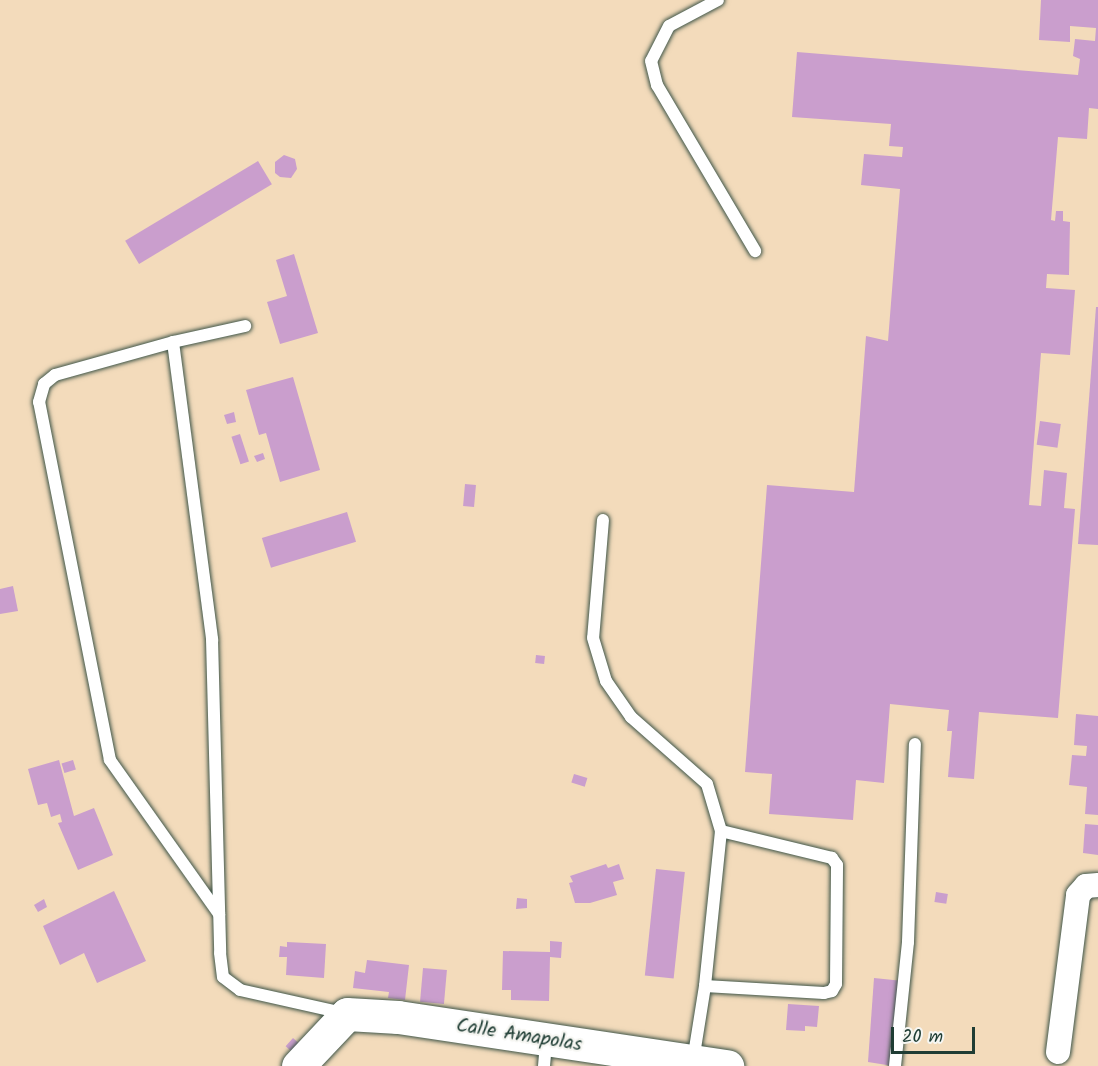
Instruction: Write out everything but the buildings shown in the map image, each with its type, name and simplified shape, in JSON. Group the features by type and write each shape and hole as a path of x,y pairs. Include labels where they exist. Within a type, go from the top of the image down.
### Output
{"street":[{"path":"1058,1052 1078,895 1086,886 1098,885"},
{"path":"298,1066 347,1014"},
{"name":"Calle Amapolas","path":"347,1014 398,1017 545,1053 693,1061 727,1066"}],"lane":[{"path":"718,0 669,26 651,61 657,85 756,251"},
{"path":"219,914 110,760 39,402 44,384 55,375 173,342 245,326"},
{"path":"173,342 212,639 219,914 223,977 240,990 347,1014"},
{"path":"603,520 593,638 606,681 631,717 707,784 721,831 705,986 693,1061"},
{"path":"896,1066 908,942 915,744"},
{"path":"705,986 824,993 832,992 836,984 837,865 832,858 721,831"}]}
